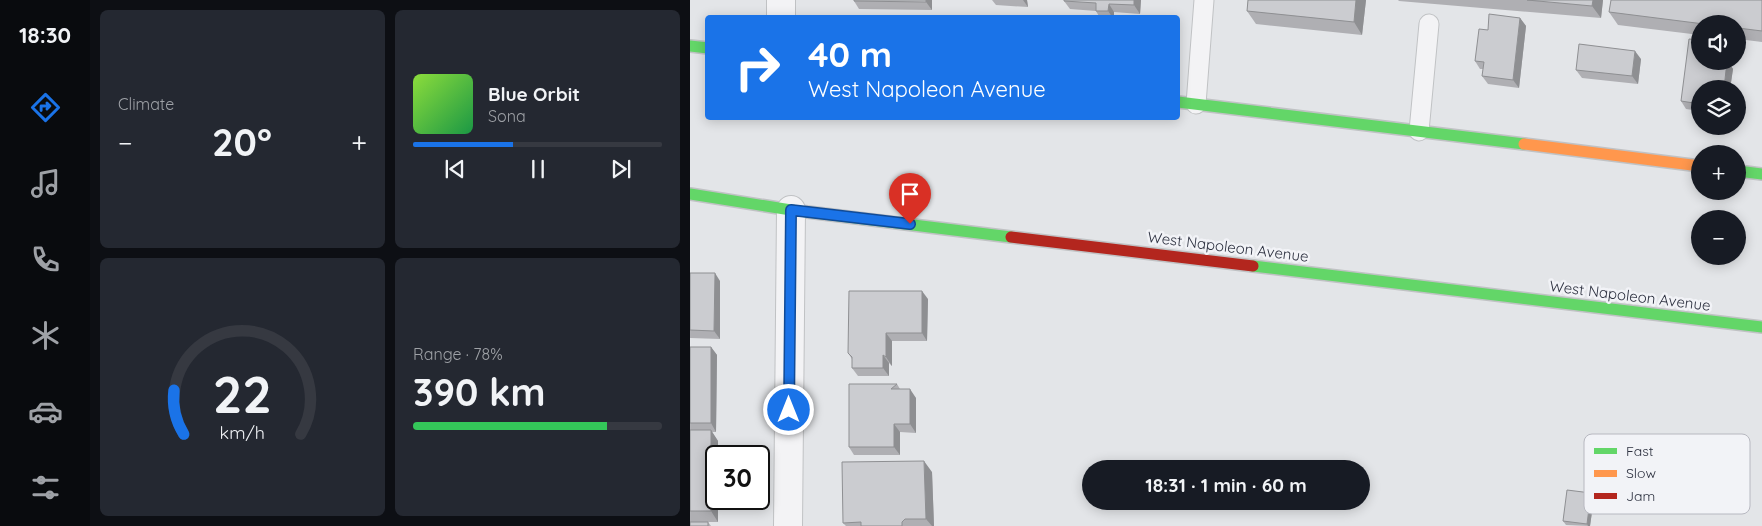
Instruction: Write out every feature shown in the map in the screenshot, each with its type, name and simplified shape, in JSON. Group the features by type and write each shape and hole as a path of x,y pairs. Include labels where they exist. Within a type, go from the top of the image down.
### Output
{"main road":[{"path":"690,46 705,48"},
{"path":"1180,102 1691,165"},
{"path":"1746,172 1762,174"},
{"name":"West Napoleon Avenue","path":"690,194 791,210 1762,326"}],"street":[{"path":"781,0 781,15"},
{"path":"788,526 791,210"}],"lane":[{"path":"1196,104 1204,0"},
{"path":"1418,131 1429,24"}],"building":[{"path":"926,0 926,2 854,1"},
{"path":"1064,0 1134,0 1134,5 1109,4 1108,11 1096,11 1096,3"},
{"path":"1248,0 1356,0 1354,22 1247,11"},
{"path":"1527,0 1593,0 1592,6"},
{"path":"1611,0 1762,0 1762,31 1746,29 1746,15 1691,15 1691,22 1609,12"},
{"path":"1489,14 1520,18 1513,80 1482,76 1484,62 1475,61 1479,29 1488,30"},
{"path":"1689,39 1691,39 1691,70 1726,70 1725,80 1691,80 1691,103 1681,101"},
{"path":"1579,44 1635,51 1632,76 1576,70"},
{"path":"690,273 715,273 714,331 690,330"},
{"path":"849,291 922,291 922,333 886,333 886,357 883,355 883,368 852,368 852,357 848,353"},
{"path":"690,347 711,347 711,423 690,423"},
{"path":"849,384 897,384 891,389 910,389 910,424 894,424 894,447 849,447"},
{"path":"690,430 711,430 711,445 705,445 705,510 711,511 690,511"},
{"path":"924,461 926,519 905,519 902,522 902,526 861,526 861,522 843,523 842,462"},
{"path":"1567,490 1584,492 1584,514 1588,514 1587,524 1563,521"},
{"path":"690,522 708,522 708,526 690,526"}],"traffic: fast":[{"path":"690,46 705,48"},
{"path":"1180,102 1524,144"},
{"path":"1746,172 1762,174"},
{"path":"690,194 791,210 1011,237"},
{"path":"1253,266 1762,327"}],"traffic: slow":[{"path":"1524,144 1691,165"}],"traffic: jam":[{"path":"1011,237 1253,266"}],"route":[{"path":"789,410 791,210 910,224"}]}
